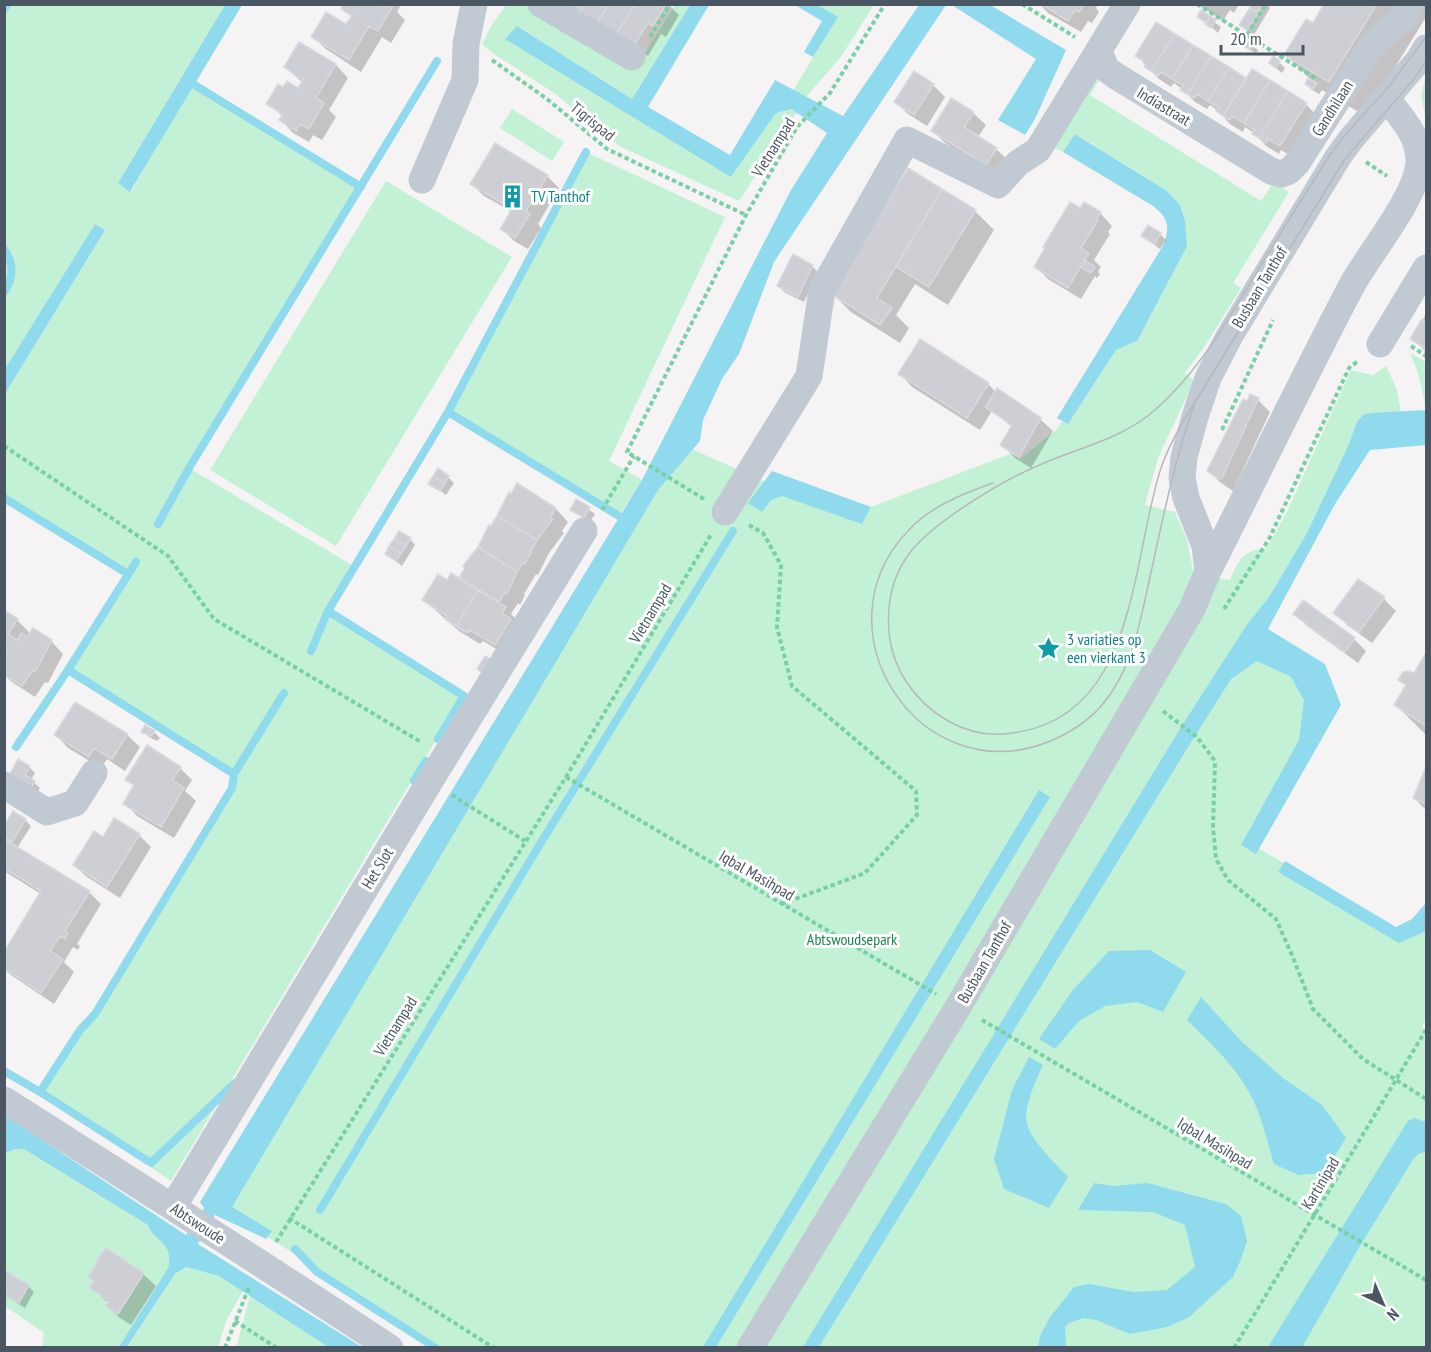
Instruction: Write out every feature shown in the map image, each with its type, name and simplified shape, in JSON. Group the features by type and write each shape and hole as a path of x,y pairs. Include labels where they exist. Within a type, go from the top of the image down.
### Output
{"street":[{"path":"422,180 465,80 466,44 474,4"},
{"path":"541,4 632,57"},
{"path":"725,512 809,376 822,290 908,140 998,185 1018,163 1038,150 1127,4"},
{"name":"Gandhilaan","path":"1289,171 1313,139 1371,47 1383,34 1406,12 1426,36"},
{"name":"Busbaan Tanthof","path":"1208,571 1205,546 1186,498 1182,478 1184,457 1208,378 1229,337 1345,146 1418,62 1426,48"},
{"name":"Indiastraat","path":"1098,51 1106,69 1116,76 1271,171 1281,174 1289,171"},
{"name":"Busbaan Tanthof","path":"750,1347 958,1006 1192,609 1208,571 1353,283 1407,197 1419,162 1414,136 1386,98"},
{"path":"1380,344 1426,268"},
{"path":"1186,498 1205,510 1215,512 1233,507 1245,497"},
{"name":"Het Slot","path":"181,1212 445,757 591,523"},
{"path":"4,785 47,812 75,803 94,773"},
{"name":"Abtswoude","path":"4,1100 390,1347"}],"path":[{"path":"632,57 644,47 670,4"},
{"name":"Vietnampad","path":"634,456 627,452 746,215 797,127 830,93 885,4"},
{"path":"1022,4 1098,51"},
{"path":"1197,4 1324,84"},
{"path":"1247,35 1266,4"},
{"name":"Tigrispad","path":"466,44 503,66 607,149 746,215"},
{"path":"1345,146 1388,176 1416,176"},
{"path":"1382,186 1388,176"},
{"path":"1218,439 1273,323 1274,313"},
{"path":"4,446 168,555 214,619 445,757"},
{"path":"591,523 609,499 634,456 763,533 781,565 777,627 792,686 916,791 917,815 865,873 782,904"},
{"name":"Vietnampad","path":"263,1264 566,777 725,512"},
{"path":"1160,708 1197,737 1215,761 1213,827 1216,859 1228,880 1276,920 1313,1009 1363,1059 1426,1099"},
{"name":"Iqbal Masihpad","path":"566,777 935,994"},
{"path":"451,794 525,841"},
{"name":"Iqbal Masihpad","path":"992,1026 1426,1280"},
{"name":"Kartinipad","path":"1234,1347 1426,1030"},
{"path":"290,1218 494,1347"},
{"path":"225,1347 245,1295"},
{"path":"235,1321 277,1347"}],"green space":[{"path":"4,5 225,5 118,183 131,192 193,84 361,187 189,468 355,567 328,612 465,692 171,1181 40,1092 80,1030 95,1014 232,788 234,774 68,670 128,574 5,498 5,394 105,230 95,224 5,369"},
{"path":"506,5 527,5 628,63 640,61 675,5 690,5 632,99 517,26 731,177 776,113 790,108 797,112 739,201 619,146 554,93 491,52 482,44"},
{"path":"817,5 874,5 840,58 806,97 793,91 837,17"},
{"path":"1426,75 1426,121 1421,96"},
{"name":"Abtswoudsepark","path":"1099,80 1090,95 1261,201 1273,183 1289,192 1233,283 1241,288 1205,346 1185,373 1194,381 1158,458 1145,505 1175,512 1187,540 1194,575 1230,580 1242,557 1252,551 1266,549 1287,512 1351,370 1373,375 1386,366 1397,390 1401,413 1371,413 1357,422 1307,533 1276,585 1255,638 1326,703 1249,842 1398,934 1426,914 1426,1019 1422,1027 1426,1030 1426,1347 436,1347 210,1201 681,444 774,486 867,514 871,507 1010,454 1020,459 1056,430 1062,421 1068,424 1116,350 1137,341 1185,221 1180,205 1167,191 1076,134 1063,152 1046,144 1089,81"},
{"path":"512,109 564,142 552,161 500,128"},
{"path":"586,152 725,217 609,461 642,480 619,516 448,412"},
{"path":"386,181 512,257 336,546 210,470"},
{"path":"1410,353 1426,362 1426,409 1418,373"},
{"path":"24,1149 48,1162 148,1225 165,1246 169,1259 168,1268 119,1347 42,1347 44,1333 5,1306 4,1153","holes":["106,1248 144,1273 118,1314 109,1300 90,1288 94,1281 88,1276"]},
{"path":"186,1267 219,1276 243,1291 227,1319 218,1347 127,1348 175,1274"},
{"path":"250,1296 328,1347 236,1348"}],"water":[{"path":"225,5 242,5 130,192 118,183"},
{"path":"690,5 709,5 648,107 730,155 775,80 843,116 919,5 946,5 774,262 739,354 722,379 703,420 700,441 658,490 232,1207 272,1231 266,1239 215,1215 198,1244 362,1347 328,1347 219,1276 186,1267 175,1274 127,1347 119,1347 168,1268 168,1252 148,1225 24,1149 5,1153 4,1115 186,1235 204,1208 200,1202 642,480 791,190 827,133 791,109 776,113 731,177 505,39 517,26 632,99"},
{"path":"795,5 817,5 838,17 813,57 804,52 822,21"},
{"path":"952,5 990,5 1066,50 1035,119 1025,135 998,120 1036,59"},
{"path":"1075,134 1167,191 1180,205 1185,221 1187,246 1137,341 1116,350 1068,424 1057,418 1164,244 1167,232 1165,218 1153,206 1063,152"},
{"path":"95,224 105,230 5,394 5,369"},
{"path":"1426,410 1426,445 1370,450 1335,504 1268,629 1325,664 1341,705 1256,854 1241,845 1299,740 1304,700 1291,677 1257,661 1231,679 819,1347 803,1347 1183,724 1246,626 1269,597 1307,533 1357,422 1363,415 1371,413"},
{"path":"772,471 871,507 862,524 782,496 771,500 762,512 748,503"},
{"path":"1039,790 1050,797 716,1347 703,1347"},
{"path":"1285,861 1396,927 1412,919 1426,903 1426,931 1399,943 1278,872"},
{"path":"1150,950 1186,972 1163,1012 1137,1002 1105,1006 1079,1021 1055,1049 1039,1039 1072,991 1109,951"},
{"path":"1201,997 1242,1042 1283,1078 1322,1105 1346,1138 1324,1173 1299,1175 1274,1164 1258,1111 1244,1083 1222,1055 1187,1020"},
{"path":"1029,1057 1043,1065 1028,1102 1027,1124 1039,1145 1068,1177 1049,1208 1004,1189 994,1159 1012,1090"},
{"path":"1414,1118 1426,1122 1426,1152 1414,1158 1357,1251 1304,1347 1268,1347 1408,1121"},
{"path":"1094,1183 1113,1186 1147,1183 1226,1204 1241,1216 1247,1241 1241,1259 1233,1277 1189,1317 1167,1327 1130,1334 1096,1320 1083,1318 1065,1327 1066,1347 1038,1347 1040,1336 1050,1317 1074,1287 1089,1284 1133,1292 1167,1290 1195,1267 1185,1225 1153,1212 1078,1210"}],"building":[{"path":"343,4 393,6 378,31 369,26 349,60 311,37 326,12 346,24 352,16 341,9"},
{"path":"566,4 584,4 579,13"},
{"path":"584,4 609,4 597,23 579,13"},
{"path":"609,4 635,4 616,35 597,23"},
{"path":"635,4 666,4 653,26 648,23 635,44 617,34"},
{"path":"1041,4 1084,5 1079,12 1075,10 1068,21"},
{"path":"1252,4 1263,4 1258,13 1250,8"},
{"path":"1324,4 1377,4 1329,82 1284,55 1306,19 1313,23"},
{"path":"1250,8 1258,13 1247,30 1239,25"},
{"path":"1201,10 1210,16 1207,23 1197,17"},
{"path":"1210,16 1216,20 1211,28 1205,24"},
{"path":"1156,22 1175,34 1151,71 1144,67 1147,63 1135,56"},
{"path":"1237,33 1246,39 1242,45 1234,39"},
{"path":"1175,34 1193,45 1172,79 1161,72 1158,76 1151,71"},
{"path":"1246,39 1253,43 1250,50 1242,45"},
{"path":"299,42 336,64 316,98 324,103 309,129 300,124 296,131 279,120 283,114 266,104 278,84 283,87 287,81 298,88 303,80 284,67"},
{"path":"1193,45 1211,56 1187,94 1180,90 1183,85 1172,79"},
{"path":"1211,56 1229,67 1208,101 1197,94 1194,98 1187,94"},
{"path":"1273,56 1280,61 1276,68 1269,63"},
{"path":"1229,67 1246,78 1223,116 1216,111 1219,108 1208,101"},
{"path":"1252,69 1270,80 1244,123 1232,116 1230,120 1223,116"},
{"path":"914,71 934,84 914,115 894,102"},
{"path":"1308,78 1317,83 1313,89 1305,84"},
{"path":"1270,80 1288,91 1259,138 1252,134 1255,130 1244,123"},
{"path":"1288,91 1307,103 1280,146 1268,139 1266,143 1259,138"},
{"path":"951,98 974,112 964,127 997,148 986,165 931,131"},
{"name":"TV Tanthof","path":"495,143 548,175 526,211 530,214 515,238 500,229 512,209 470,184"},
{"path":"908,168 942,189 877,298 892,308 880,325 831,294"},
{"path":"942,189 976,210 929,287 896,267"},
{"path":"1070,202 1080,208 1084,202 1101,212 1081,248 1089,253 1068,288 1034,267 1045,248 1043,247"},
{"path":"1148,225 1161,233 1154,244 1141,236"},
{"path":"793,254 813,265 798,297 777,286"},
{"path":"1086,261 1095,267 1091,273 1082,268"},
{"path":"1421,320 1426,323 1426,349 1410,339"},
{"path":"920,339 989,383 967,418 898,374"},
{"path":"997,388 1041,418 1019,457 1000,445 1012,425 985,407"},
{"path":"1250,394 1259,398 1222,478 1219,479 1207,471 1243,399 1247,401"},
{"path":"438,468 449,476 445,483 433,476"},
{"path":"433,476 445,483 440,491 428,484"},
{"path":"517,483 556,508 550,518 553,519 537,540 497,516 509,492 511,494"},
{"path":"576,499 590,507 584,518 570,510"},
{"path":"497,516 537,540 525,564 523,562 517,572 478,547 489,525 491,526"},
{"path":"399,531 411,538 406,546 394,539"},
{"path":"394,539 406,546 401,554 389,546"},
{"path":"389,546 401,554 396,561 385,554"},
{"path":"478,547 517,572 507,594 505,592 499,602 459,578 465,568 463,566"},
{"path":"451,573 478,590 456,626 445,619 447,616 422,600 438,574 447,580"},
{"path":"1358,579 1385,597 1359,632 1333,613"},
{"path":"478,590 506,607 502,613 511,619 495,645 470,630 467,633 456,626"},
{"path":"1303,600 1355,638 1345,652 1293,614"},
{"path":"4,610 18,619 8,634 17,640 21,633 27,637 33,628 52,640 35,672 33,670 22,686 4,675 4,659 7,654 4,653"},
{"path":"1426,653 1426,726 1394,705 1406,685 1398,680 1403,672 1414,673"},
{"path":"485,656 492,660 484,674 477,669"},
{"path":"75,702 128,734 112,759 94,748 89,757 54,735"},
{"path":"145,725 155,731 151,736 141,732"},
{"path":"147,745 181,767 172,780 184,788 161,827 123,804 134,785 125,780"},
{"path":"18,759 30,766 25,775 35,781 29,792 7,780"},
{"path":"1426,767 1426,804 1413,798"},
{"path":"13,811 26,819 12,842 4,837 4,826"},
{"path":"114,818 140,834 107,887 73,865 94,831 103,837"},
{"path":"4,839 90,891 65,931 68,933 65,939 60,936 50,951 63,959 41,993 4,968 4,952 41,891 4,868"},
{"path":"106,1248 144,1273 118,1314 105,1306 109,1300 89,1288 94,1281 88,1277 97,1259"},
{"path":"4,1270 29,1285 19,1303 4,1294"}],"waterway":[{"path":"4,9 8,4"},
{"path":"158,524 189,468 437,61"},
{"path":"193,84 361,187"},
{"path":"448,412 586,152"},
{"path":"4,249 12,270 10,281 4,292"},
{"path":"311,651 328,611 448,412 619,516"},
{"path":"4,498 128,574"},
{"path":"320,1210 537,849 733,531"},
{"path":"136,562 68,670 234,774"},
{"path":"328,611 464,696 438,739"},
{"path":"16,747 68,670"},
{"path":"235,1083 151,1163 40,1092 80,1030 95,1014 232,788 234,774 284,693"},
{"path":"414,781 426,761"},
{"path":"4,1071 40,1092"},
{"path":"295,1249 317,1272 436,1348"}],"tram line":[{"path":"1195,402 1175,435 1160,471 1120,636 1103,672 1079,703 1047,724 1003,734 975,732 937,714 907,683 899,668 889,634 890,598 902,565 912,550 952,515 1004,482 1051,460 1114,436 1143,420 1156,409 1184,381 1218,334 1334,149 1383,93 1426,37"},
{"path":"993,483 936,508 907,532 881,571 872,614 877,655 895,693 923,724 959,744 1001,751 1048,742 1066,733 1091,716 1120,679 1137,633 1171,484 1195,402 1345,159 1414,79 1426,61"}],"place":[{"name":"TV Tanthof","path":"513,196"},
{"name":"3 variaties op een vierkant 3","path":"1049,648"}]}
